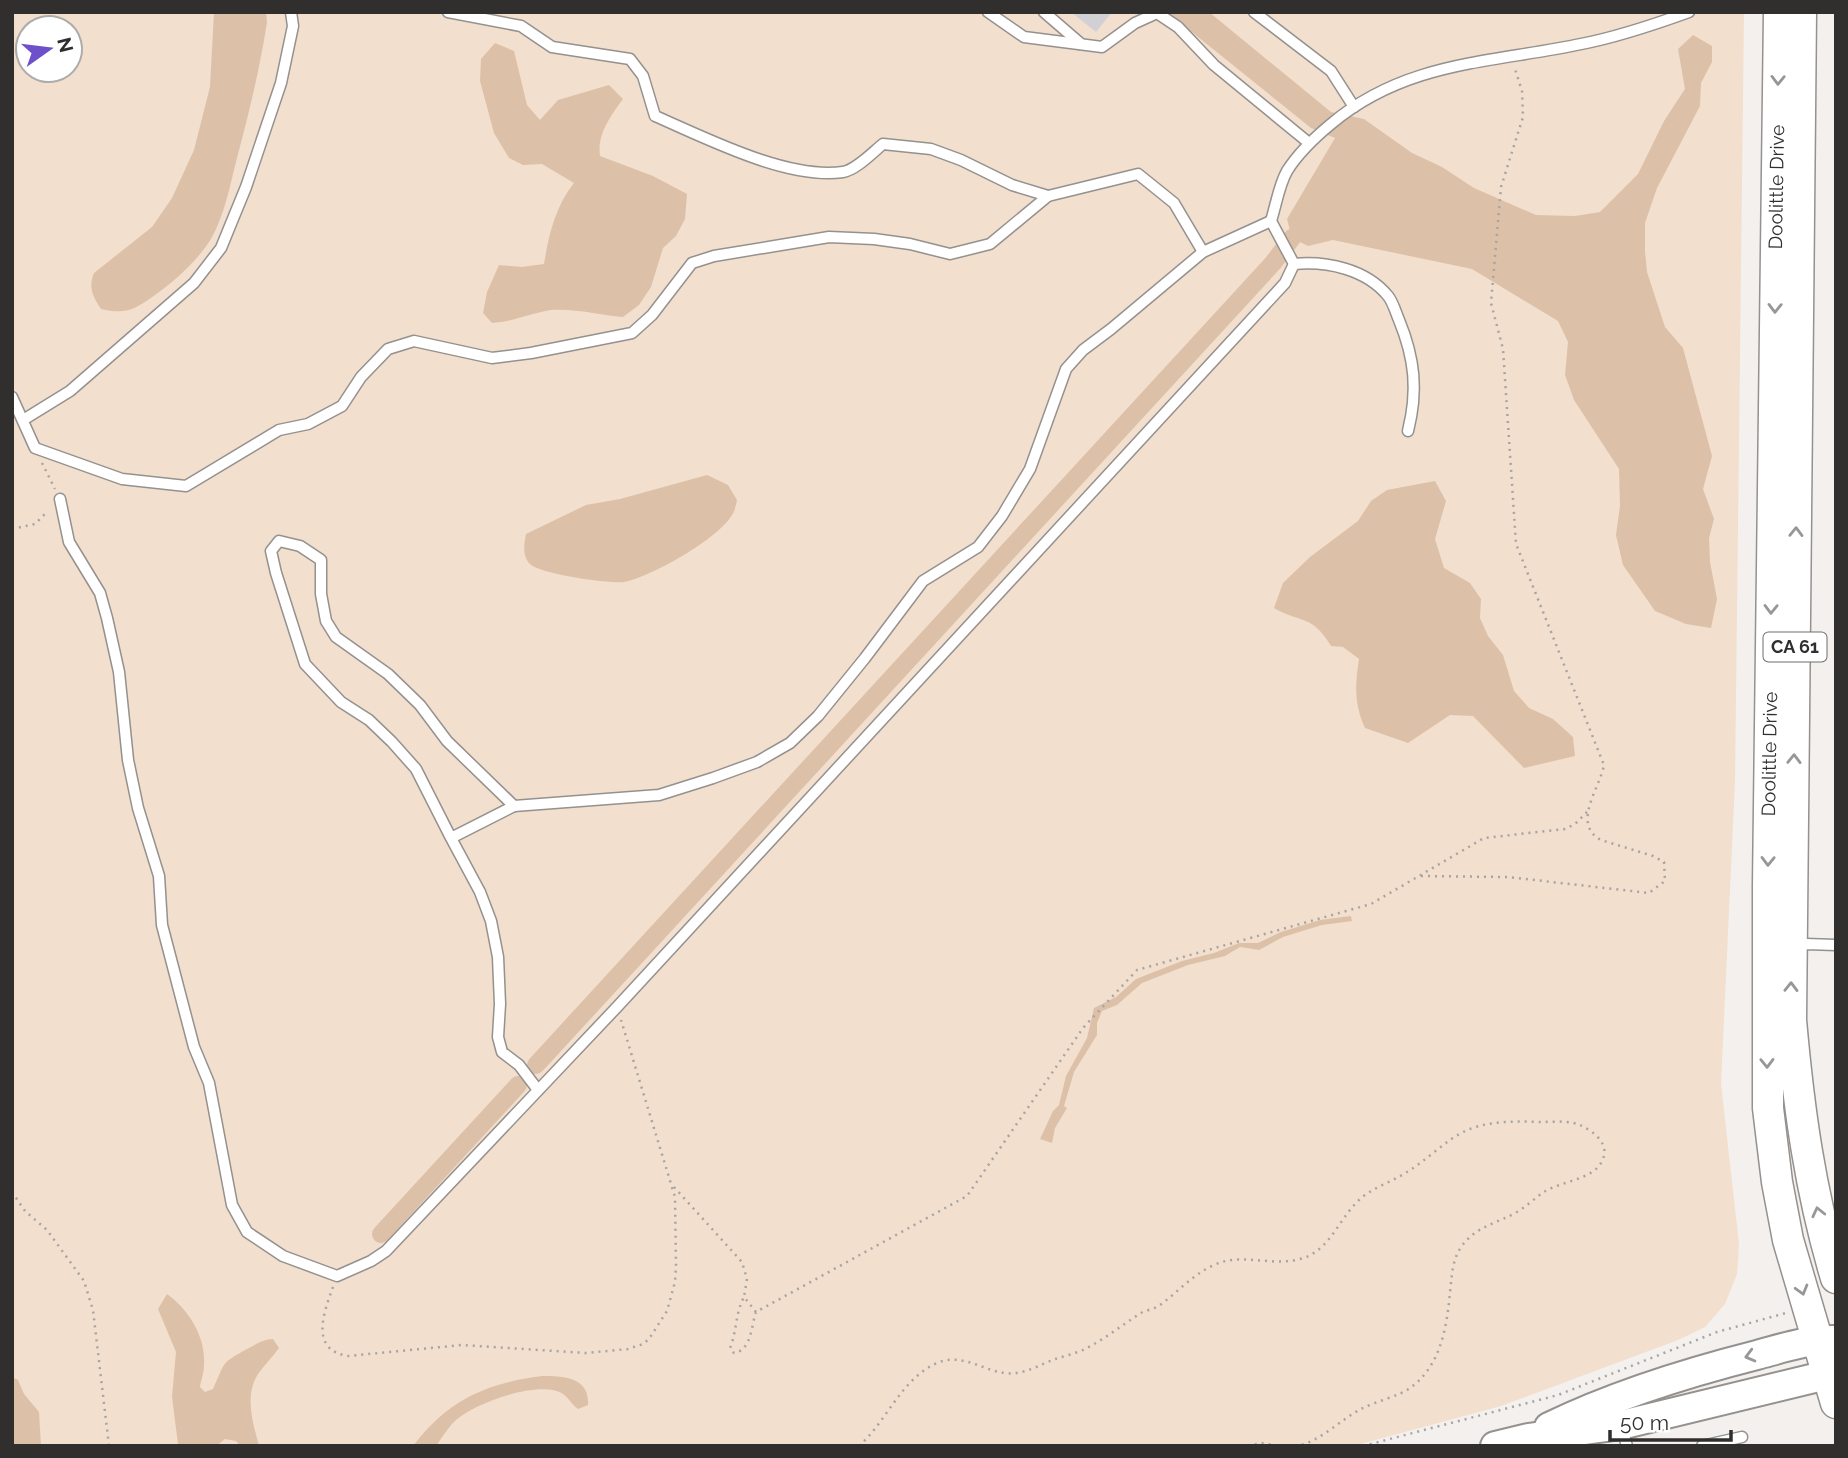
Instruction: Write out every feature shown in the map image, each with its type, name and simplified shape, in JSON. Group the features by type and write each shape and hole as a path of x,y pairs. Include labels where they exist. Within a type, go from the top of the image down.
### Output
{"main road":[{"name":"Doolittle Drive","path":"1779,12 1768,886 1768,1096 1777,1182 1788,1240 1826,1340 1836,1403"},
{"name":"Doolittle Drive","path":"1801,12 1791,1020 1798,1103 1809,1172 1836,1278"},
{"path":"1495,1446 1528,1437 1613,1399 1706,1368 1826,1340"},
{"path":"1528,1437 1624,1435 1831,1372"}],"lane":[{"path":"23,420 70,391 194,283 221,248 246,187 281,83 293,26 291,12"},
{"path":"448,12 521,26 552,47 630,59 643,76 655,116 743,153 788,167 845,172 883,144 931,149 961,160 1012,185 1048,196"},
{"path":"988,12 1024,37 1102,47 1135,23 1157,13 1178,27 1214,65 1308,143"},
{"path":"1044,12 1081,44"},
{"path":"1254,12 1332,71 1354,107"},
{"path":"1294,264 1271,221 1286,173 1308,143 1344,113 1411,77 1452,66 1582,44 1639,30 1689,12"},
{"path":"12,397 35,448 122,479 186,486 279,430 309,424 342,406 361,377 388,349 414,341 492,358 632,333 652,315 692,263 714,256 829,237 910,244 950,254 990,244 1048,196 1138,174 1174,203 1203,252"},
{"path":"451,838 514,806 659,794 757,762 790,743 818,716 923,580 978,547 1002,516 1030,469 1066,369 1083,350 1203,252 1271,221"},
{"path":"1294,264 1309,262 1361,274 1389,296 1406,335 1415,372 1414,407 1408,431"},
{"path":"60,499 69,542 100,593 107,618 120,672 128,760 138,808 159,876 162,925 194,1047 209,1083 232,1205 247,1232 283,1256 337,1276 386,1251 617,1007 1285,283 1294,264"},
{"path":"514,806 447,741 420,705 388,674 336,637 326,621 321,594 321,560 300,547 279,541 271,551 305,664 341,702 369,720 416,769 480,892 491,921 498,957 498,1037 502,1052 519,1065 538,1090"},
{"path":"1791,947 1806,944 1836,945"},
{"path":"1702,1446 1742,1437"}],"path":[{"path":"672,1185 742,1262 747,1279 730,1348 734,1353 747,1347 756,1311 967,1196 1083,1028 1137,970 1371,904 1484,838 1565,829 1575,824 1587,812 1599,785 1604,765 1516,544 1503,349 1491,303 1501,187 1523,117 1522,91 1511,56"},
{"path":"12,529 35,524 60,499 35,448"},
{"path":"1421,876 1508,877 1649,893 1660,887 1665,881 1664,862 1594,836 1587,821 1587,812"},
{"path":"337,1276 322,1326 323,1339 329,1349 337,1354 348,1356 462,1345 586,1353 628,1349 649,1339 667,1311 677,1267 675,1197 617,1007"},
{"path":"859,1446 873,1434 906,1388 937,1363 955,1359 967,1360 1002,1373 1021,1373 1082,1351 1142,1313 1159,1306 1192,1277 1216,1264 1232,1258 1284,1261 1301,1259 1316,1252 1329,1240 1357,1202 1372,1189 1409,1171 1471,1128 1504,1121 1570,1122 1594,1132 1602,1142 1602,1163 1590,1172 1544,1192 1517,1211 1472,1232 1454,1257 1442,1344 1415,1385 1406,1391 1369,1404 1311,1443 1298,1446"},
{"path":"12,1192 25,1211 47,1230 84,1281 93,1310 109,1446"},
{"path":"744,1297 756,1311"},
{"path":"1363,1446 1558,1395 1717,1332 1776,1315"},
{"path":"1248,1446 1261,1443 1281,1446"}],"shaded area":[{"path":"12,12 1744,12 1735,781 1721,1084 1739,1244 1737,1274 1725,1304 1705,1327 1678,1340 1501,1406 1353,1446 12,1446"},
{"path":"214,12 266,12 267,22 250,107 220,220 200,255 163,289 130,310 101,309 92,292 94,273 152,227 172,198 194,150 210,87"},
{"path":"1167,12 1209,12 1331,112 1364,119 1412,153 1442,167 1474,188 1536,215 1575,216 1600,212 1638,174 1664,121 1685,89 1678,49 1693,35 1712,46 1712,62 1701,83 1700,106 1657,188 1645,223 1647,272 1665,327 1683,348 1712,456 1703,489 1714,519 1709,538 1710,562 1717,599 1711,628 1686,624 1655,611 1623,565 1616,535 1620,506 1619,469 1574,400 1565,375 1568,342 1558,321 1472,269 1333,240 1308,246 1292,238 1287,219 1335,138 1311,128"},
{"path":"495,43 514,51 527,105 540,120 558,100 609,85 623,99 609,119 600,140 600,156 653,176 687,194 685,219 676,236 663,248 651,287 639,305 623,317 551,310 492,323 483,313 487,292 499,265 522,267 544,264 554,221 574,183 542,164 523,165 509,158 494,133 480,81 481,59"},
{"path":"707,475 728,485 737,500 733,513 713,535 683,556 650,573 624,582 590,580 536,568 526,557 526,534 586,505 620,499"},
{"path":"1435,481 1446,501 1435,539 1444,568 1470,583 1481,599 1480,618 1488,636 1503,655 1514,691 1529,708 1553,719 1573,737 1575,756 1524,768 1473,716 1450,715 1408,743 1365,728 1356,694 1359,659 1343,647 1331,646 1311,624 1274,608 1283,583 1310,557 1358,521 1371,501 1387,490"},
{"path":"1351,916 1352,921 1322,925 1283,937 1259,950 1240,947 1225,956 1188,965 1142,983 1117,1005 1102,1011 1097,1023 1097,1035 1074,1072 1064,1106 1067,1108 1055,1128 1052,1143 1040,1139 1053,1111 1059,1105 1066,1076 1087,1038 1094,1008 1116,997 1136,979 1182,961 1239,943 1258,943 1281,932 1320,920"},
{"path":"167,1294 189,1316 199,1334 204,1355 200,1387 205,1392 213,1389 225,1364 238,1354 259,1342 273,1339 279,1348 258,1374 251,1391 251,1410 259,1446 240,1446 236,1441 225,1439 216,1446 178,1444 172,1397 176,1352 158,1309"},
{"path":"542,1376 574,1380 585,1389 588,1405 578,1409 563,1394 553,1390 524,1391 492,1400 465,1413 453,1423 436,1446 413,1446 440,1417 470,1396 503,1383"},
{"path":"12,1377 18,1380 24,1394 39,1412 41,1446 12,1446"}],"building":[{"path":"1071,12 1112,12 1096,32"}],"waterway":[{"path":"536,1065 1273,263 1292,238"},
{"path":"381,1234 518,1085"}]}
